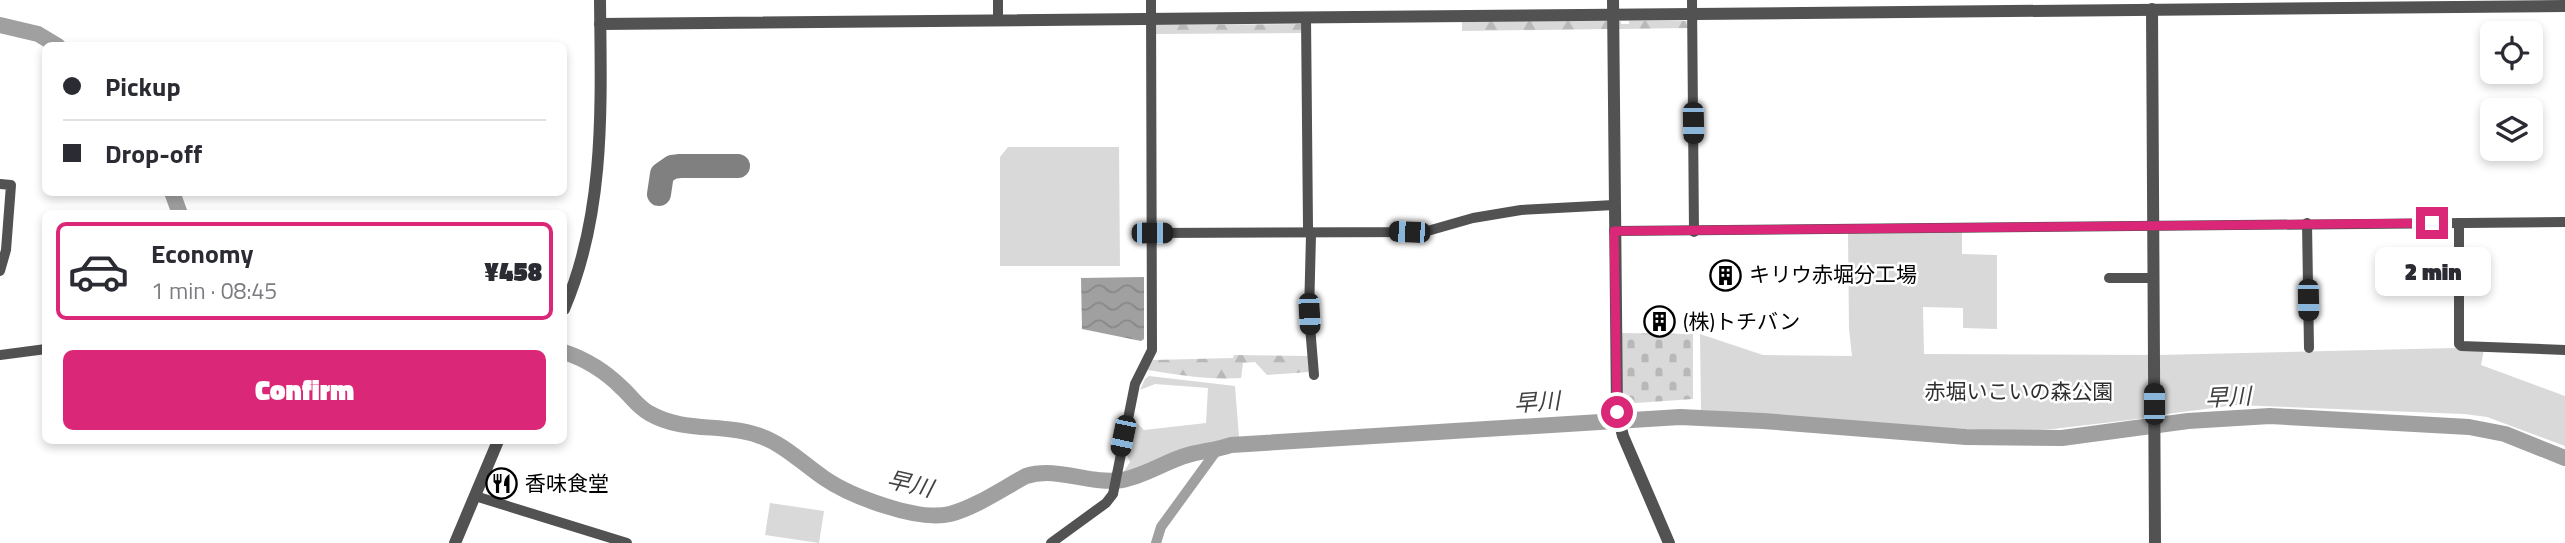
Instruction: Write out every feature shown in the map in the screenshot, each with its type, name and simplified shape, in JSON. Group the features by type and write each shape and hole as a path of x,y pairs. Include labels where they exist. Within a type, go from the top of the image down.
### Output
{"street":[{"path":"567,301 577,274 599,161 600,0"},
{"path":"998,0 998,21"},
{"path":"1051,543 1106,503 1113,494 1135,384 1152,350 1151,0"},
{"path":"1613,0 1617,412 1622,433 1669,543"},
{"path":"1692,0 1695,232"},
{"path":"600,24 1692,15 2152,5 2458,3 2565,6"},
{"path":"2152,5 2155,543"},
{"path":"1306,18 1309,314 1314,375"},
{"path":"0,184 11,185 6,250 0,271"},
{"path":"1152,233 1424,232 1483,216 1521,210 1614,205"},
{"path":"1614,231 2565,222"},
{"path":"2307,223 2309,348"},
{"path":"2459,223 2459,344 2565,350"},
{"path":"2109,278 2154,278"},
{"path":"0,355 42,350"},
{"path":"455,543 497,444"},
{"path":"475,496 627,543"}],"green space":[{"path":"1462,21 1608,21 1608,29 1462,31"},
{"path":"1621,21 1621,24 1629,24 1629,21 1686,21 1690,23 1690,28 1617,29 1618,22"},
{"path":"1304,24 1304,33 1155,34 1155,25"},
{"path":"1008,147 1119,147 1120,266 1000,266 1000,157"},
{"name":"赤堀いこいの森公園","path":"1962,230 1962,254 1997,255 1997,329 1963,328 1963,308 1923,307 1924,354 2159,355 2455,348 2460,351 2484,350 2481,365 2565,396 2565,446 2487,417 2464,414 2236,405 2159,415 2145,412 2146,418 2008,432 1701,410 1700,334 1763,355 1852,356 1849,329 1848,233"},
{"path":"1620,333 1693,334 1693,399 1622,404"},
{"path":"1234,355 1308,356 1309,372 1267,375 1255,362 1243,363 1241,378 1205,378 1147,370 1153,360 1233,358"},
{"path":"1149,376 1235,386 1239,437 1186,449 1123,473 1130,462 1127,455 1133,419 1144,430 1206,423 1208,388 1155,384 1140,390"},
{"path":"770,503 824,511 819,543 765,535"}],"water":[{"path":"1144,277 1144,339 1141,341 1082,329 1081,278"}],"waterway":[{"name":"早川","path":"0,25 38,34 51,42"},
{"name":"早川","path":"173,196 179,210"},
{"name":"早川","path":"567,353 602,371 641,408 662,419 689,426 730,429 757,435 784,448 824,478 850,492 903,511 936,515 950,514 969,507 1026,476 1050,473 1098,480 1122,480 1180,458 1231,445 1680,417 1966,437 2062,438 2188,421 2270,416 2469,427 2505,434 2565,458"},
{"path":"1156,543 1161,527 1217,450"}],"taxiway":[{"path":"659,194 662,174 672,167 738,166"}],"place":[{"name":"キリウ赤堀分工場","path":"1726,275"},
{"name":"(株)トチバン","path":"1660,322"},
{"name":"香味食堂","path":"502,484"}],"route":[{"path":"1617,412 1614,231 2432,223"}]}
